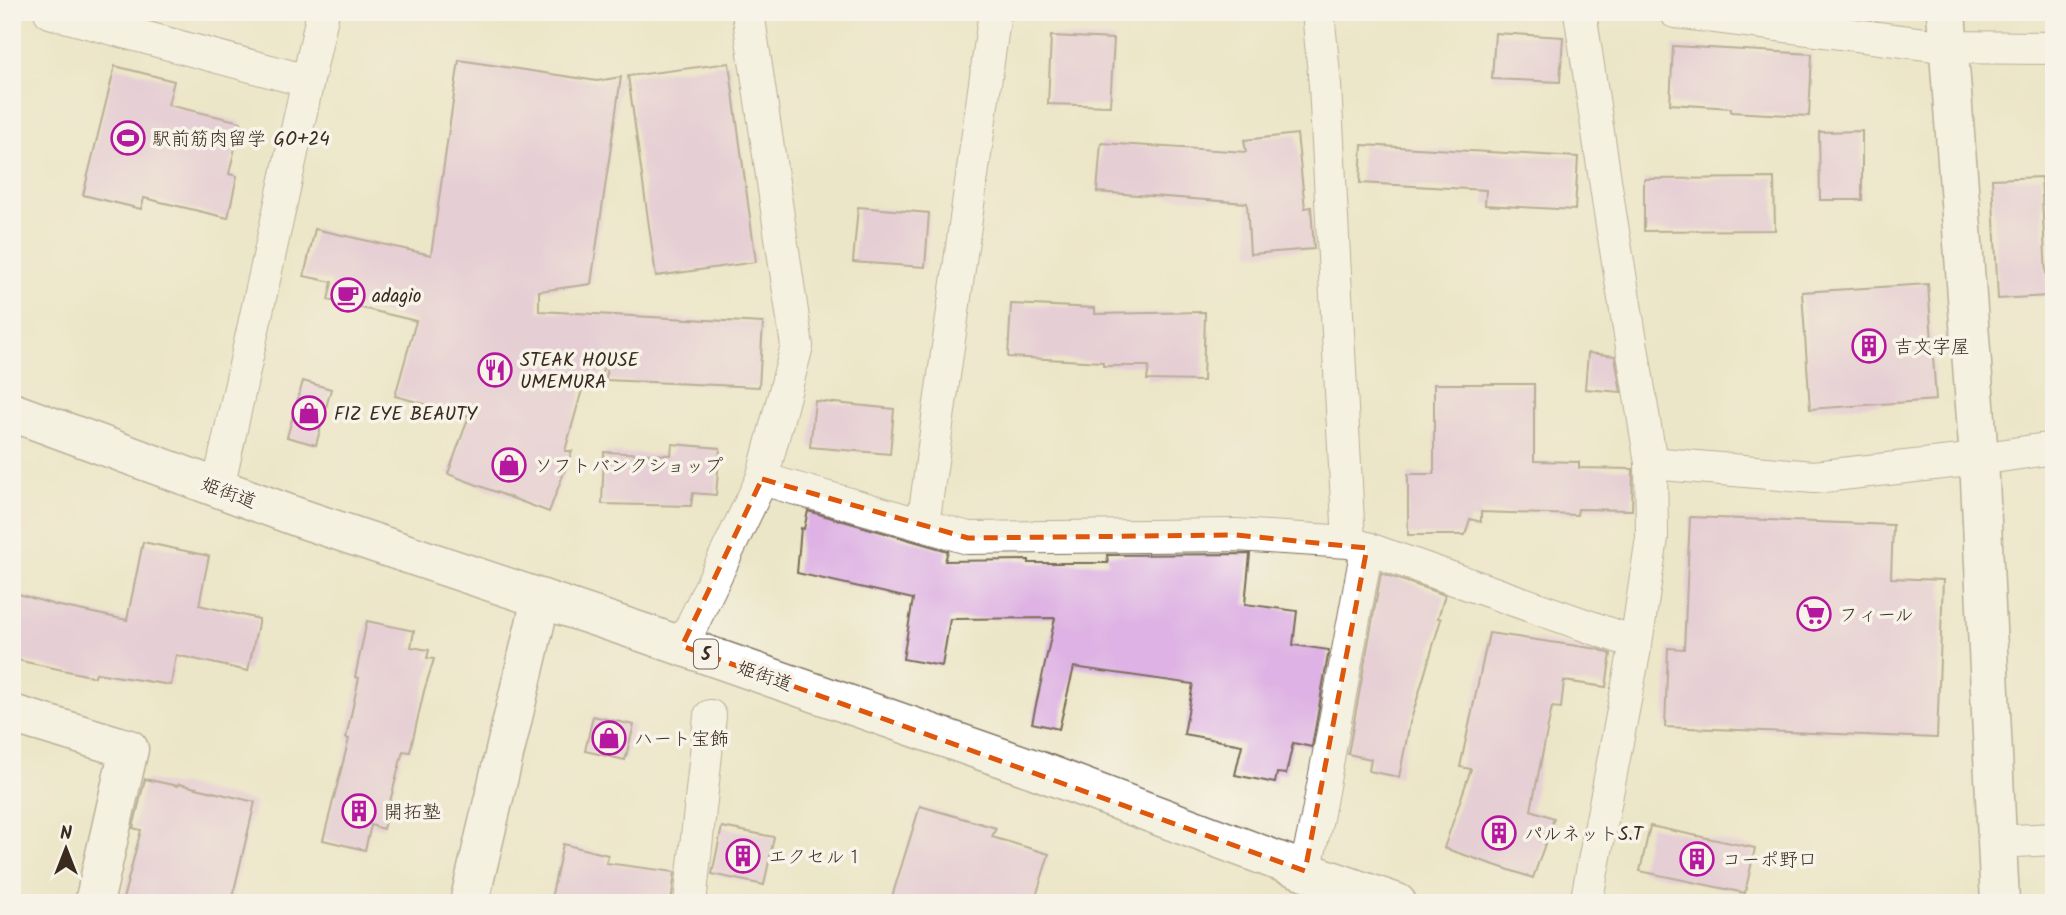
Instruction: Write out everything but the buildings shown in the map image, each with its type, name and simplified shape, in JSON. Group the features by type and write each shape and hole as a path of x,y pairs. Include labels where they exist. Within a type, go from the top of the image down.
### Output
{"main road":[{"path":"1948,30 1979,459 2000,903"},
{"name":"姫街道","path":"12,412 218,488 1034,769 1397,903"},
{"path":"469,903 541,599"},
{"path":"12,714 129,749 94,903"}],"street":[{"path":"50,12 307,82"},
{"path":"218,488 323,12"},
{"path":"682,646 762,479 797,346 748,12"},
{"path":"923,525 995,12"},
{"path":"1305,871 1317,818 1358,545 1318,12"},
{"path":"1580,12 1651,463 1653,538 1636,643 1586,903"},
{"path":"1675,12 1948,30 2054,48"},
{"path":"1651,463 1814,477 2054,448"},
{"path":"762,479 968,538 1236,534 1358,545 1636,643"},
{"path":"690,903 710,716"},
{"path":"1996,842 2054,839"}],"highlighted area":[{"path":"762,479 968,538 1236,535 1367,548 1305,871 682,646"}],"place":[{"name":"駅前筋肉留学 GO+24","path":"128,138"},
{"name":"adagio","path":"348,295"},
{"name":"吉文字屋","path":"1869,346"},
{"name":"STEAK HOUSE UMEMURA","path":"495,370"},
{"name":"FIZ EYE BEAUTY","path":"309,413"},
{"name":"ソフトバンクショップ","path":"509,465"},
{"name":"フィール","path":"1814,614"},
{"name":"ハート宝飾","path":"609,738"},
{"name":"開拓塾","path":"359,811"},
{"name":"パルネットS.T","path":"1499,833"},
{"name":"エクセル１","path":"743,856"},
{"name":"コーポ野口","path":"1697,859"}]}
